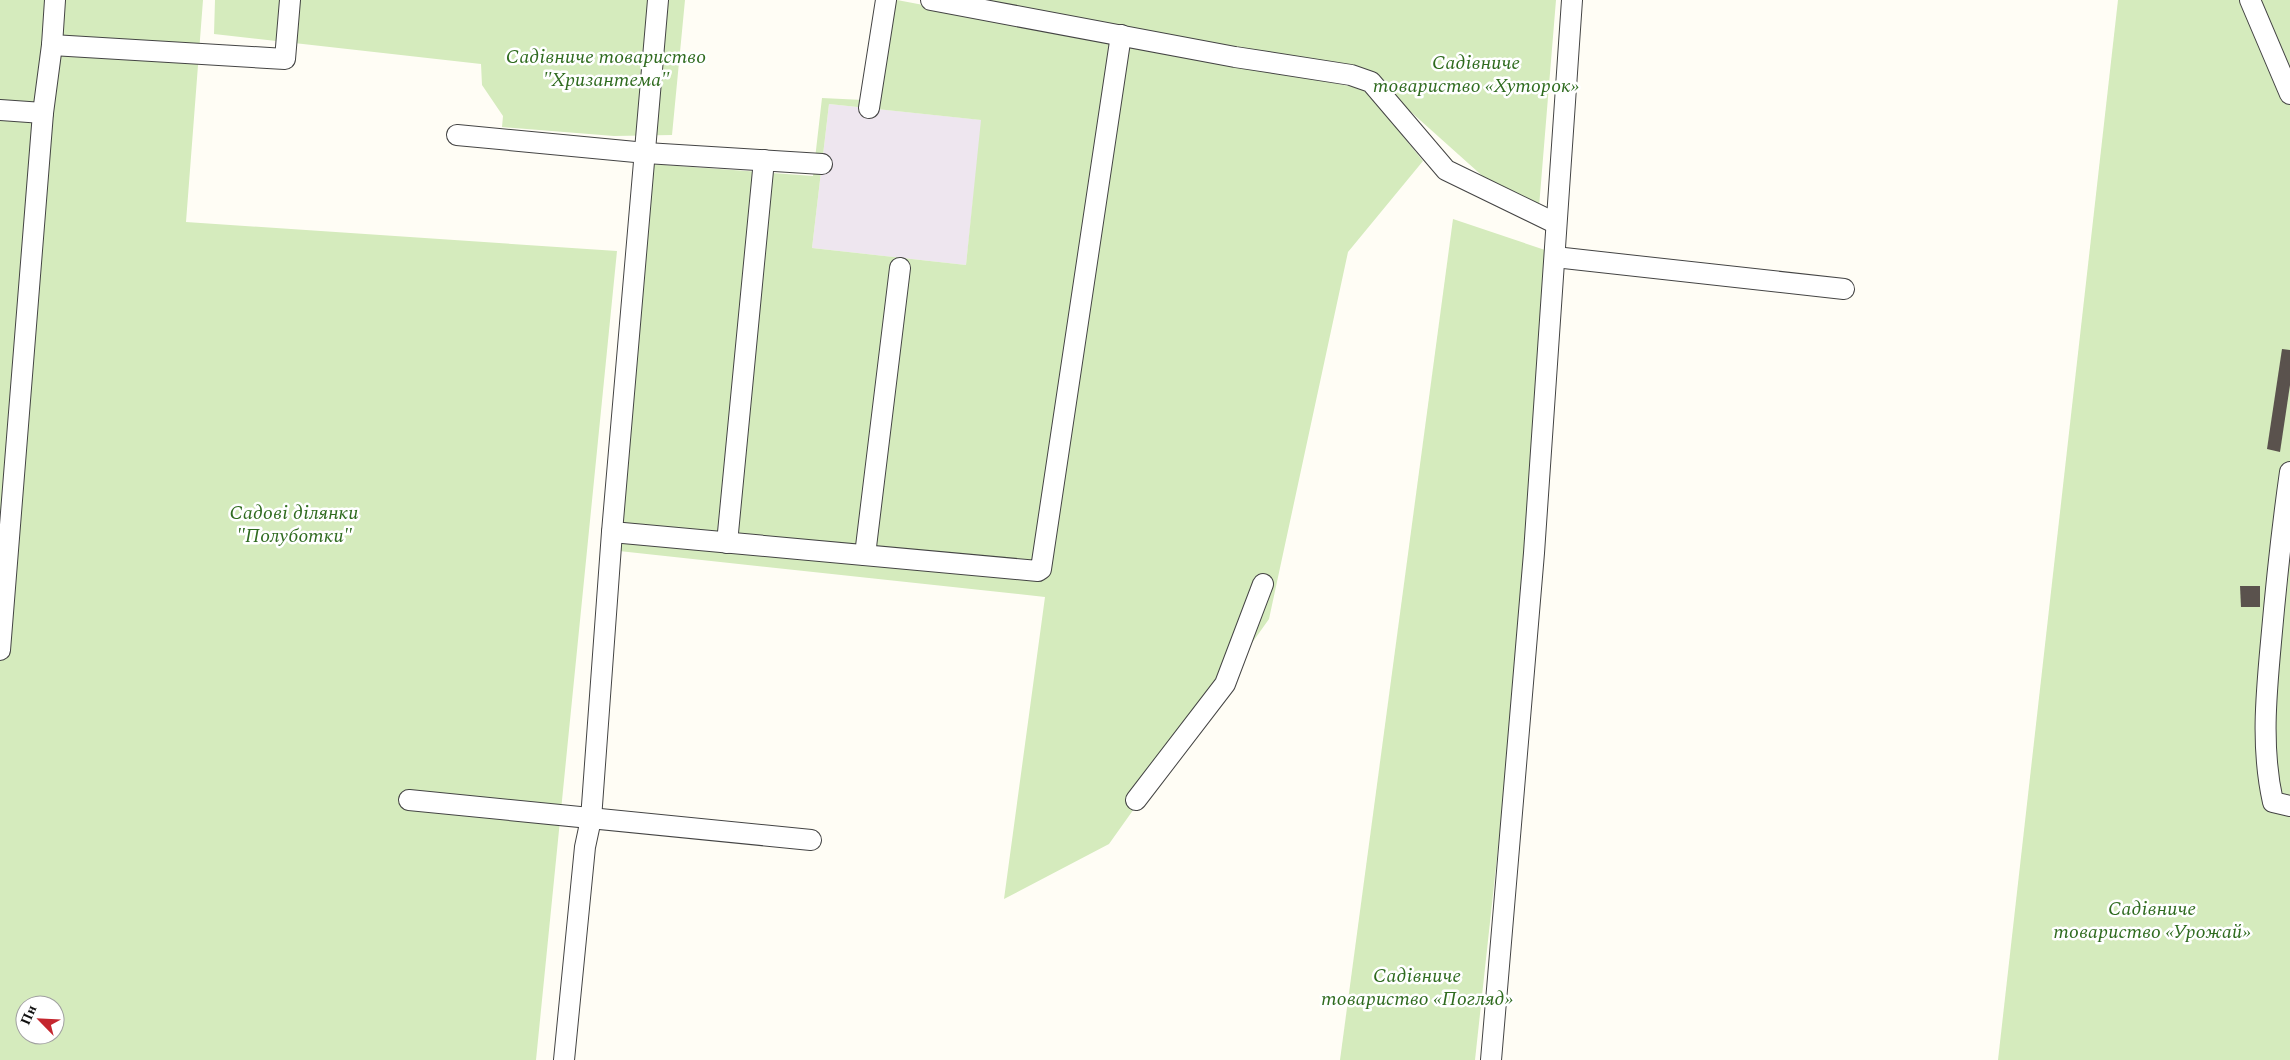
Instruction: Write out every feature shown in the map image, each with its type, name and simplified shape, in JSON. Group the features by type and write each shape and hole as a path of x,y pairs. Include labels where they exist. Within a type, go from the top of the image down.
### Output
{"street":[{"path":"0,650 43,113 56,0"},
{"path":"52,45 284,59 290,0"},
{"path":"564,1060 585,848 591,819 612,532 658,0"},
{"path":"868,108 886,0"},
{"path":"931,0 1235,57 1351,75 1371,82 1446,170 1555,223"},
{"path":"1491,1060 1534,553 1555,257 1555,223 1572,0"},
{"path":"2250,0 2290,94"},
{"path":"612,532 1038,571 1042,569 1121,35"},
{"path":"0,110 43,113"},
{"path":"457,135 646,152 822,164"},
{"path":"726,543 764,160"},
{"path":"1555,257 1844,288"},
{"path":"865,555 900,268"},
{"path":"2290,472 2279,552 2265,708 2267,774 2273,802 2290,806"},
{"path":"1136,800 1225,684 1263,584"},
{"path":"409,800 811,840"}],"shaded area":[{"path":"829,104 982,120 966,265 812,248"}],"green space":[{"name":"Садові ділянки \"Полуботки\"","path":"0,0 203,0 186,222 617,251 536,1060 0,1060"},
{"name":"Садівниче товариство \"Хризантема\"","path":"215,0 685,0 672,135 614,136 502,127 503,116 482,85 481,64 214,34"},
{"path":"886,0 897,0 1365,89 1423,161 1348,252 1269,619 1109,844 1004,899 1045,597 619,551 651,164 813,176 822,98 863,100","holes":["829,104 981,120 966,265 812,248"]},
{"name":"Садівниче товариство «Хуторок»","path":"951,0 1556,0 1539,207 1497,189 1373,78"},
{"name":"Садівниче товариство «Урожай»","path":"2118,0 2290,0 2290,1060 1998,1060"},
{"name":"Садівниче товариство «Погляд»","path":"1453,219 1551,252 1506,775 1475,1060 1340,1060"}],"building":[{"path":"2282,349 2290,350 2290,385 2280,452 2267,449"},
{"path":"2240,586 2260,586 2260,607 2241,607"}]}
